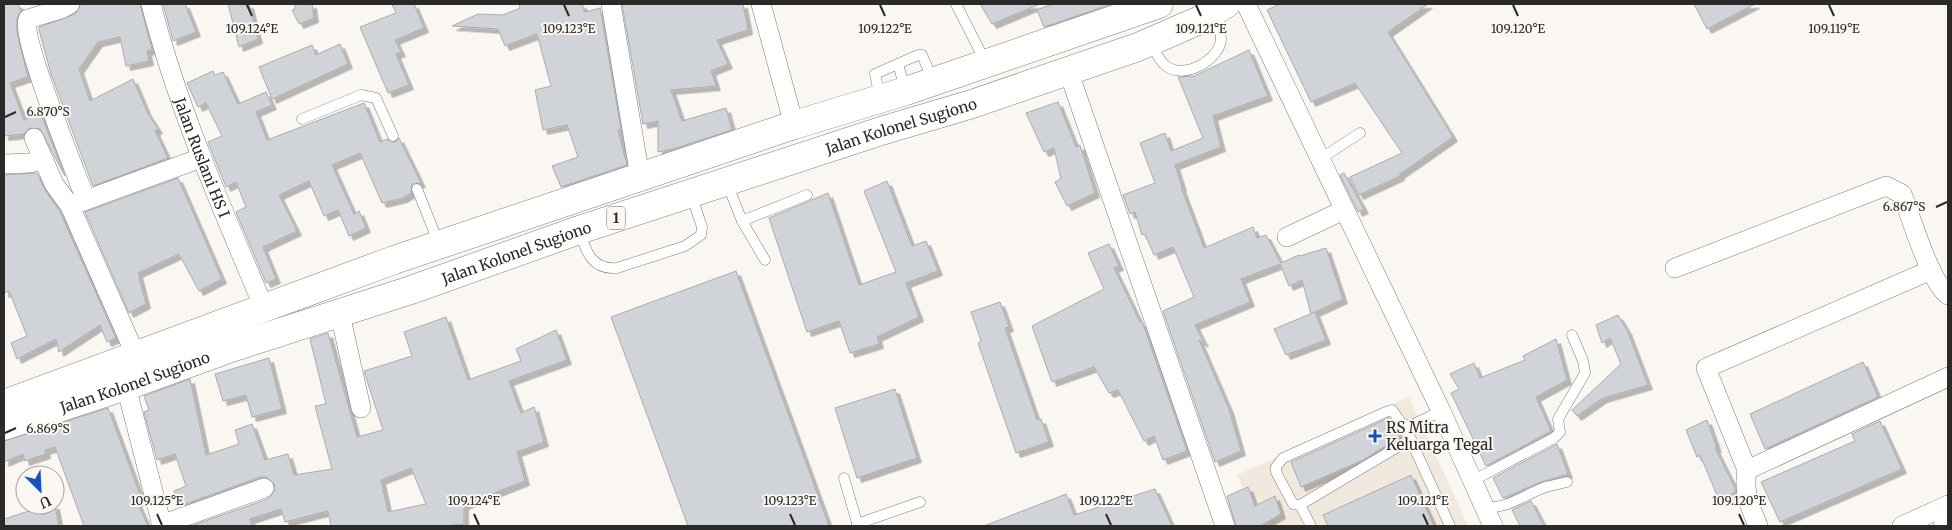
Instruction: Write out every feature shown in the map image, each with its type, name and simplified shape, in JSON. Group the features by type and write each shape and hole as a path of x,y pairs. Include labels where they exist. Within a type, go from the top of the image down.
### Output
{"highway":[{"name":"Jalan Kolonel Sugiono","path":"4,404 440,244 794,125 986,64 1159,4"},
{"name":"Jalan Kolonel Sugiono","path":"4,426 126,386 228,349 340,314 579,230 972,104 1151,42 1220,8"},
{"path":"715,152 726,182"}],"street":[{"path":"70,4 61,9 28,19 26,24 32,54 78,203 136,356"},
{"name":"Jalan Ruslani HS I","path":"151,4 158,31 201,158 264,308"},
{"path":"611,4 640,177"},
{"path":"761,4 794,125"},
{"path":"1246,4 1441,411 1493,526"},
{"path":"1068,70 1225,526"},
{"path":"34,138 59,194 78,203 201,158"},
{"path":"4,164 42,159"},
{"path":"1675,268 1886,186 1902,194 1931,270 1948,295"},
{"path":"1287,237 1344,210"},
{"path":"1758,526 1744,486 1747,470 1706,368 1931,270"},
{"path":"340,314 361,408"},
{"path":"1747,470 1948,377"},
{"path":"126,386 162,526 264,488"},
{"path":"1902,526 1948,505"},
{"path":"1943,526 1948,524"}],"lane":[{"path":"956,4 986,64"},
{"path":"1151,42 1166,66 1172,69 1188,70 1199,65 1213,57 1219,47 1221,38 1220,8"},
{"path":"893,95 875,74 922,55 933,81"},
{"path":"893,95 898,64"},
{"path":"302,119 361,95 371,96 379,103 393,136"},
{"path":"1320,159 1360,133"},
{"path":"726,182 742,221 765,260"},
{"path":"418,189 440,244"},
{"path":"579,230 586,249 597,265 606,269 617,268 685,246 701,235 702,227 691,193"},
{"path":"742,221 807,195"},
{"path":"1472,481 1554,438 1560,432 1558,419 1585,373 1583,361 1572,335"},
{"path":"1411,439 1300,505 1293,504 1276,472 1276,467 1283,458 1392,410 1404,425 1411,439 1450,526"},
{"path":"1404,425 1412,425 1441,411"},
{"path":"844,478 858,525 920,502"},
{"path":"1484,507 1496,508 1512,503 1543,488 1567,482"},
{"path":"1300,505 1311,526"}],"shaded area":[{"name":"RS Mitra Keluarga Tegal","path":"1409,397 1468,526 1261,526 1237,475"}],"building":[{"path":"4,4 18,4 21,11 17,18 17,33 28,77 10,83 24,120 40,112 65,176 40,129 30,128 24,134 4,136"},
{"path":"81,4 140,4 152,49 147,51 149,61 126,66 120,37 98,42 79,69 90,101 133,79 147,112 158,129 155,131 168,158 93,186 51,74 39,30 39,27 75,14"},
{"path":"163,4 185,4 196,32 173,41"},
{"path":"228,4 249,4 258,39 239,47"},
{"path":"295,4 312,4 314,18 299,24 292,10 295,9"},
{"path":"392,4 414,4 424,28 395,40 401,52 396,54 409,85 388,93 360,27 396,13"},
{"path":"519,4 582,4 585,12 600,8 621,129 618,130 627,165 561,187 552,166 578,157 567,125 543,130 535,90 551,86 537,34 505,46 498,29 452,26 478,14 503,15 520,8"},
{"path":"622,4 743,4 748,30 717,40 728,64 711,71 716,86 671,90 682,121 726,108 732,130 658,152 658,121 643,124"},
{"path":"980,4 1040,4 992,24"},
{"path":"1052,4 1112,4 1044,27 1037,10"},
{"path":"1280,4 1428,4 1388,32 1453,137 1400,174 1400,176 1359,195 1350,177 1402,153 1355,83 1311,102 1267,10"},
{"path":"1694,4 1755,4 1707,29"},
{"path":"340,44 348,64 272,99 259,67 312,45 316,55"},
{"path":"1249,50 1268,96 1213,116 1221,147 1175,165 1181,187 1204,248 1253,227 1257,238 1266,235 1281,263 1299,255 1326,248 1343,299 1311,314 1302,280 1289,286 1280,264 1241,279 1250,302 1195,325 1204,343 1199,340 1229,409 1241,451 1215,462 1163,311 1194,297 1173,247 1154,255 1145,234 1142,235 1135,212 1130,214 1123,195 1155,183 1140,143 1165,133 1171,151 1203,138 1178,77 1194,76"},
{"path":"213,71 215,75 223,72 238,104 266,92 272,105 256,112 267,140 364,103 380,142 387,139 395,142 399,138 421,183 412,184 411,193 403,198 382,203 360,153 332,165 354,214 359,211 366,228 349,236 338,210 324,216 309,181 279,195 297,231 263,247 276,279 266,283 236,212 246,207 236,182 226,187 208,142 222,136 206,103 198,107 187,83"},
{"path":"1058,102 1076,147 1080,145 1095,193 1067,206 1055,182 1061,179 1054,148 1044,152 1026,113"},
{"path":"37,173 45,190 60,212 116,338 107,342 100,325 59,352 56,339 17,359 11,343 27,336 9,291 4,293 4,175"},
{"path":"1344,173 1364,209 1358,212 1340,175"},
{"path":"178,178 222,279 199,291 179,254 138,273 146,304 129,313 85,212"},
{"path":"887,181 912,246 926,241 938,271 906,283 919,317 877,337 879,344 850,353 839,321 807,332 769,218 828,193 859,285 896,272 864,191"},
{"path":"1109,244 1119,266 1114,268 1140,322 1142,321 1187,451 1163,460 1154,436 1144,441 1118,390 1109,393 1094,367 1052,382 1032,326 1104,289 1088,253"},
{"path":"736,271 829,526 688,526 611,317"},
{"path":"1000,302 1009,327 1005,328 1037,420 1041,419 1049,442 1016,453 978,343 981,341 971,312"},
{"path":"1315,312 1326,340 1286,355 1274,329"},
{"path":"1618,315 1627,330 1648,385 1603,398 1577,416 1572,410 1621,364 1610,338 1602,343 1596,325"},
{"path":"446,317 468,380 521,361 516,349 556,330 567,360 509,381 521,413 534,407 544,442 517,452 525,481 464,505 464,524 441,526 331,526 328,511 285,522 281,509 250,519 252,526 191,526 268,499 275,490 274,484 266,477 260,477 180,506 174,491 186,486 175,454 157,460 144,412 149,410 144,396 190,379 206,455 239,444 235,430 252,424 265,460 288,454 294,475 332,469 315,406 326,404 310,339 328,333 357,437 383,430 364,371 412,356 404,332","holes":["411,468 426,504 388,512 381,480"]},
{"path":"1556,339 1567,380 1536,397 1551,431 1486,466 1451,393 1459,389 1450,374 1474,363 1480,378 1525,360 1523,356"},
{"path":"269,358 282,409 252,417 246,395 223,401 215,374"},
{"path":"1863,362 1878,397 1765,449 1750,414"},
{"path":"895,389 917,458 857,478 835,408"},
{"path":"108,408 142,500 137,502 148,526 84,526 65,474 65,465 62,465 55,447 45,450 46,454 25,461 23,454 4,462 4,441"},
{"path":"1389,418 1400,437 1363,460 1301,487 1291,462"},
{"path":"1707,420 1717,448 1715,448 1735,488 1735,492 1719,500 1700,455 1697,457 1686,430"},
{"path":"1880,421 1902,469 1780,522 1761,482 1855,441 1852,434"},
{"path":"1557,444 1568,474 1541,482 1503,498 1493,478"},
{"path":"1411,475 1434,526 1328,526 1323,515"},
{"path":"1248,487 1255,506 1275,496 1281,514 1260,526 1236,526 1227,496"},
{"path":"1155,489 1172,526 984,526 1066,494 1074,515"},
{"path":"1531,501 1544,526 1520,526 1512,510"},
{"path":"16,515 57,515 59,526 4,526 4,519"}],"place":[{"name":"RS Mitra Keluarga Tegal","path":"1375,436"}]}
